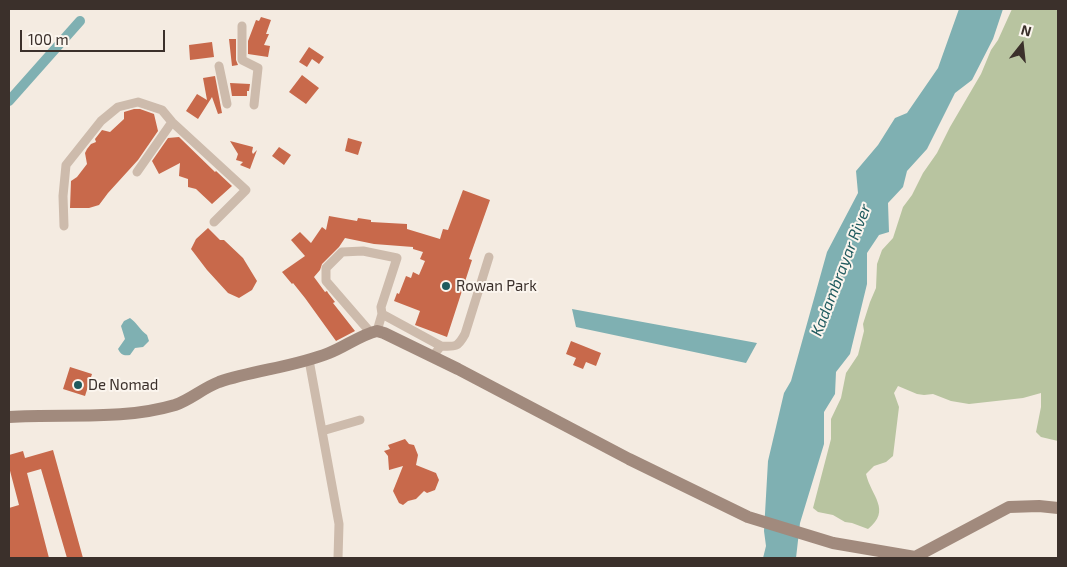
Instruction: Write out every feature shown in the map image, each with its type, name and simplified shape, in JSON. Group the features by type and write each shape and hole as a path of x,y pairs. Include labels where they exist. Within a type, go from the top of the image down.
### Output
{"main road":[{"path":"9,417 33,415 119,415 176,404 217,383 309,360 330,353 374,332 384,333 458,369 629,459 748,517 832,543 915,557 1010,506 1058,508"}],"street":[{"path":"242,26 242,60 258,68 254,105"},
{"path":"219,66 227,104"},
{"path":"64,226 63,196 66,165 101,121 118,107 138,102 162,110 172,122 246,190 214,222"},
{"path":"137,172 172,122"},
{"path":"363,251 397,258 381,307 382,314 374,332 326,281 326,268 342,252 363,251"},
{"path":"382,314 442,346 459,344 465,334 489,257"},
{"path":"432,357 442,346"},
{"path":"309,360 339,524 338,558"},
{"path":"322,431 360,420"}],"green space":[{"path":"1012,9 1058,9 1058,441 1041,437 1036,432 1041,407 1041,393 1023,398 969,404 951,401 933,394 917,394 898,386 894,393 899,407 893,456 886,462 874,466 866,474 879,509 879,515 868,529 845,522 833,515 818,512 813,508 831,439 831,419 841,398 846,373 858,355 864,331 863,324 876,288 877,264 882,250 893,238 903,207 937,153 981,74"}],"water":[{"name":"Kadambrayar River","path":"959,9 1003,9 993,39 972,80 955,93 927,149 907,171 903,187 888,203 889,232 879,235 867,253 867,284 850,354 836,372 835,394 824,412 824,444 800,523 796,558 763,558 766,546 764,531 768,461 784,393 791,381 827,252 858,193 856,171 878,145 895,118 907,113 938,68"},
{"path":"572,309 757,343 746,363 576,327"},
{"path":"130,318 147,335 149,341 143,347 135,348 130,355 124,355 118,349 125,339 121,326 124,321"}],"building":[{"path":"261,17 271,20 266,34 269,34 264,45 270,46 268,57 248,54 248,41 256,20 259,21"},
{"path":"229,39 236,39 236,60 238,65 232,66"},
{"path":"212,42 214,57 190,60 189,45"},
{"path":"309,47 324,57 319,64 312,59 307,67 299,62"},
{"path":"302,75 319,88 306,104 289,92"},
{"path":"215,76 222,113 218,114 212,97 198,119 186,111 197,94 207,100 203,78"},
{"path":"230,83 250,84 247,96 232,96"},
{"path":"134,109 154,114 158,131 138,160 99,205 89,208 70,208 71,181 77,177 87,164 85,153 87,149 96,142 95,139 102,130 110,132 124,119 124,112"},
{"path":"179,137 232,186 212,204 196,189 188,187 188,179 179,176 180,163 159,174 152,161 168,138"},
{"path":"348,138 362,142 358,155 345,151"},
{"path":"230,141 253,147 253,154 257,150 250,169 240,165 243,162 236,160 238,154"},
{"path":"279,147 291,155 284,165 272,156"},
{"path":"463,190 490,200 469,259 472,260 447,337 415,325 420,311 394,301 406,276 411,278 413,272 419,275 425,261 420,259 423,252 413,249 413,247 374,244 345,238 322,264 314,277 325,292 327,291 335,302 333,303 355,331 336,341 305,298 282,272 305,256 291,240 300,232 311,243 322,227 326,230 329,216 357,221 358,218 371,220 371,222 407,224 407,229 440,239 443,229 448,230"},
{"path":"208,228 243,258 257,281 252,290 239,298 228,293 191,249 196,239"},
{"path":"571,341 601,353 596,366 586,362 583,369 573,365 576,358 566,354"},
{"path":"70,367 92,374 85,396 63,389"},
{"path":"405,439 409,444 414,445 418,455 416,465 436,473 439,480 435,490 427,493 424,491 416,499 408,501 403,505 399,503 393,491 403,466 389,470 388,456 384,451 390,449 388,445"},
{"path":"53,450 83,558 67,558 41,469 27,473 49,558 9,558 9,508 19,505 9,467 9,455 23,451 25,458"}],"waterway":[{"path":"9,101 80,21"}],"place":[{"name":"Rowan Park","path":"446,286"},
{"name":"De Nomad","path":"78,385"}]}
